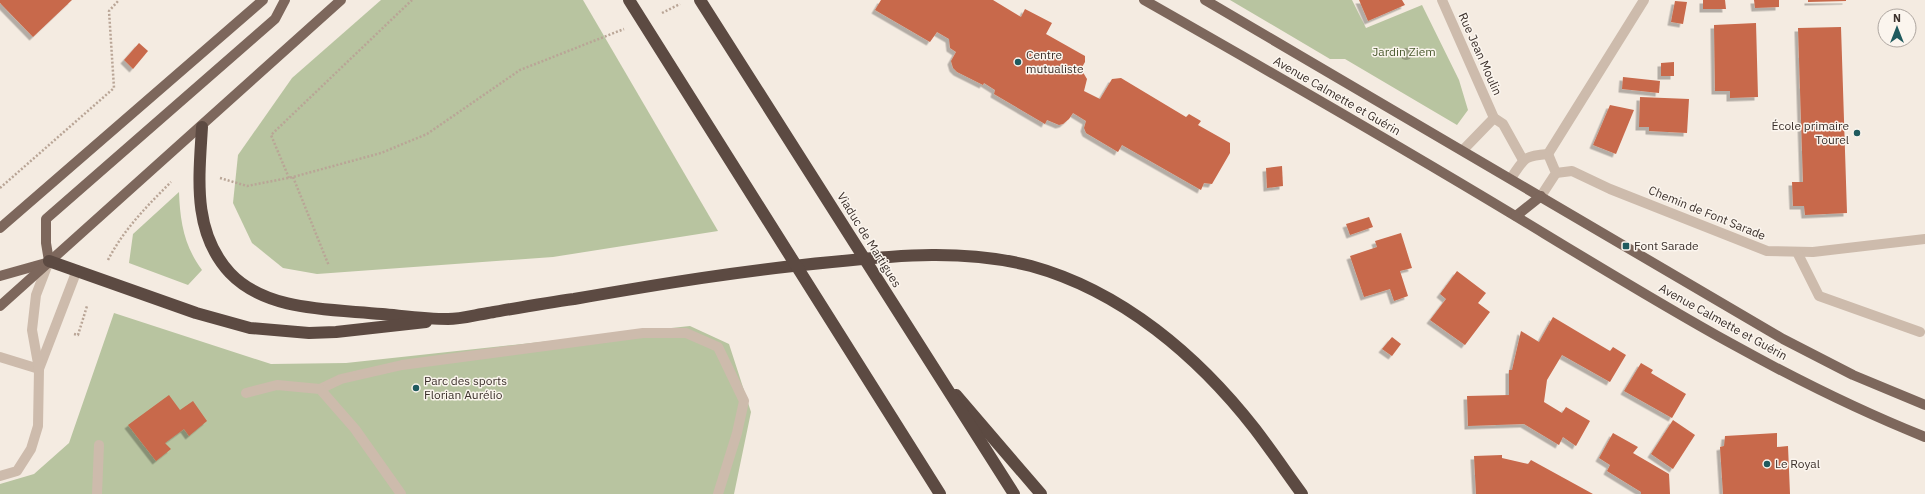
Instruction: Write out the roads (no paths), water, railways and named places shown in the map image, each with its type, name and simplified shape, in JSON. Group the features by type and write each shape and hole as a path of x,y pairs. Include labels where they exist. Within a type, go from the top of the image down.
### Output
{"highway":[{"path":"629,0 940,494"},
{"name":"Viaduc de Martigues","path":"700,0 1014,494"},
{"path":"202,127 200,202 203,226 208,240 228,271 238,280 254,291 274,300 302,305 451,320"},
{"path":"49,262 77,270 196,313 250,328 272,331 336,332 451,320 700,277 811,264 905,255 969,255 1006,260 1034,267 1073,281 1110,298 1166,338 1222,390 1255,428 1302,494"},
{"path":"939,376 1040,493"}],"main road":[{"path":"0,228 263,0"},
{"path":"49,262 46,243 46,219 274,19 285,0"},
{"path":"0,306 202,127 341,0"},
{"name":"Avenue Calmette et Guérin","path":"1144,0 1342,113 1516,216 1612,275 1741,348 1830,394 1925,437"},
{"name":"Avenue Calmette et Guérin","path":"1205,0 1511,178 1783,339 1853,375 1925,405"},
{"path":"1516,216 1541,196"},
{"path":"0,276 49,262"}],"street":[{"name":"Rue Jean Moulin","path":"1442,0 1494,118 1503,124 1523,160"},
{"path":"1548,154 1644,0"},
{"path":"1463,150 1494,118"},
{"path":"1511,178 1523,160 1530,155 1548,154"},
{"path":"1541,196 1556,173 1548,154"},
{"name":"Chemin de Font Sarade","path":"1556,173 1572,171 1610,189 1767,251 1797,252 1925,238"},
{"path":"1797,252 1819,296 1920,332"},
{"path":"0,476 17,471 31,449 38,426 39,369 32,330 36,295 49,262"},
{"path":"39,369 77,270"},
{"path":"246,393 277,385 320,389 341,379 402,365 643,333 686,333 718,347 744,401 737,433 718,494"},
{"path":"0,357 39,369"},
{"path":"320,389 355,430 401,494"},
{"path":"97,494 99,445"}],"place":[{"name":"Centre mutualiste","path":"1018,62"},
{"name":"École primaire Tourel","path":"1857,133"},
{"name":"Font Sarade","path":"1626,246"},
{"name":"Parc des sports Florian Aurélio","path":"416,388"},
{"name":"Le Royal","path":"1767,464"}],"park label":[{"name":"Jardin Ziem","path":"1404,52"}]}
